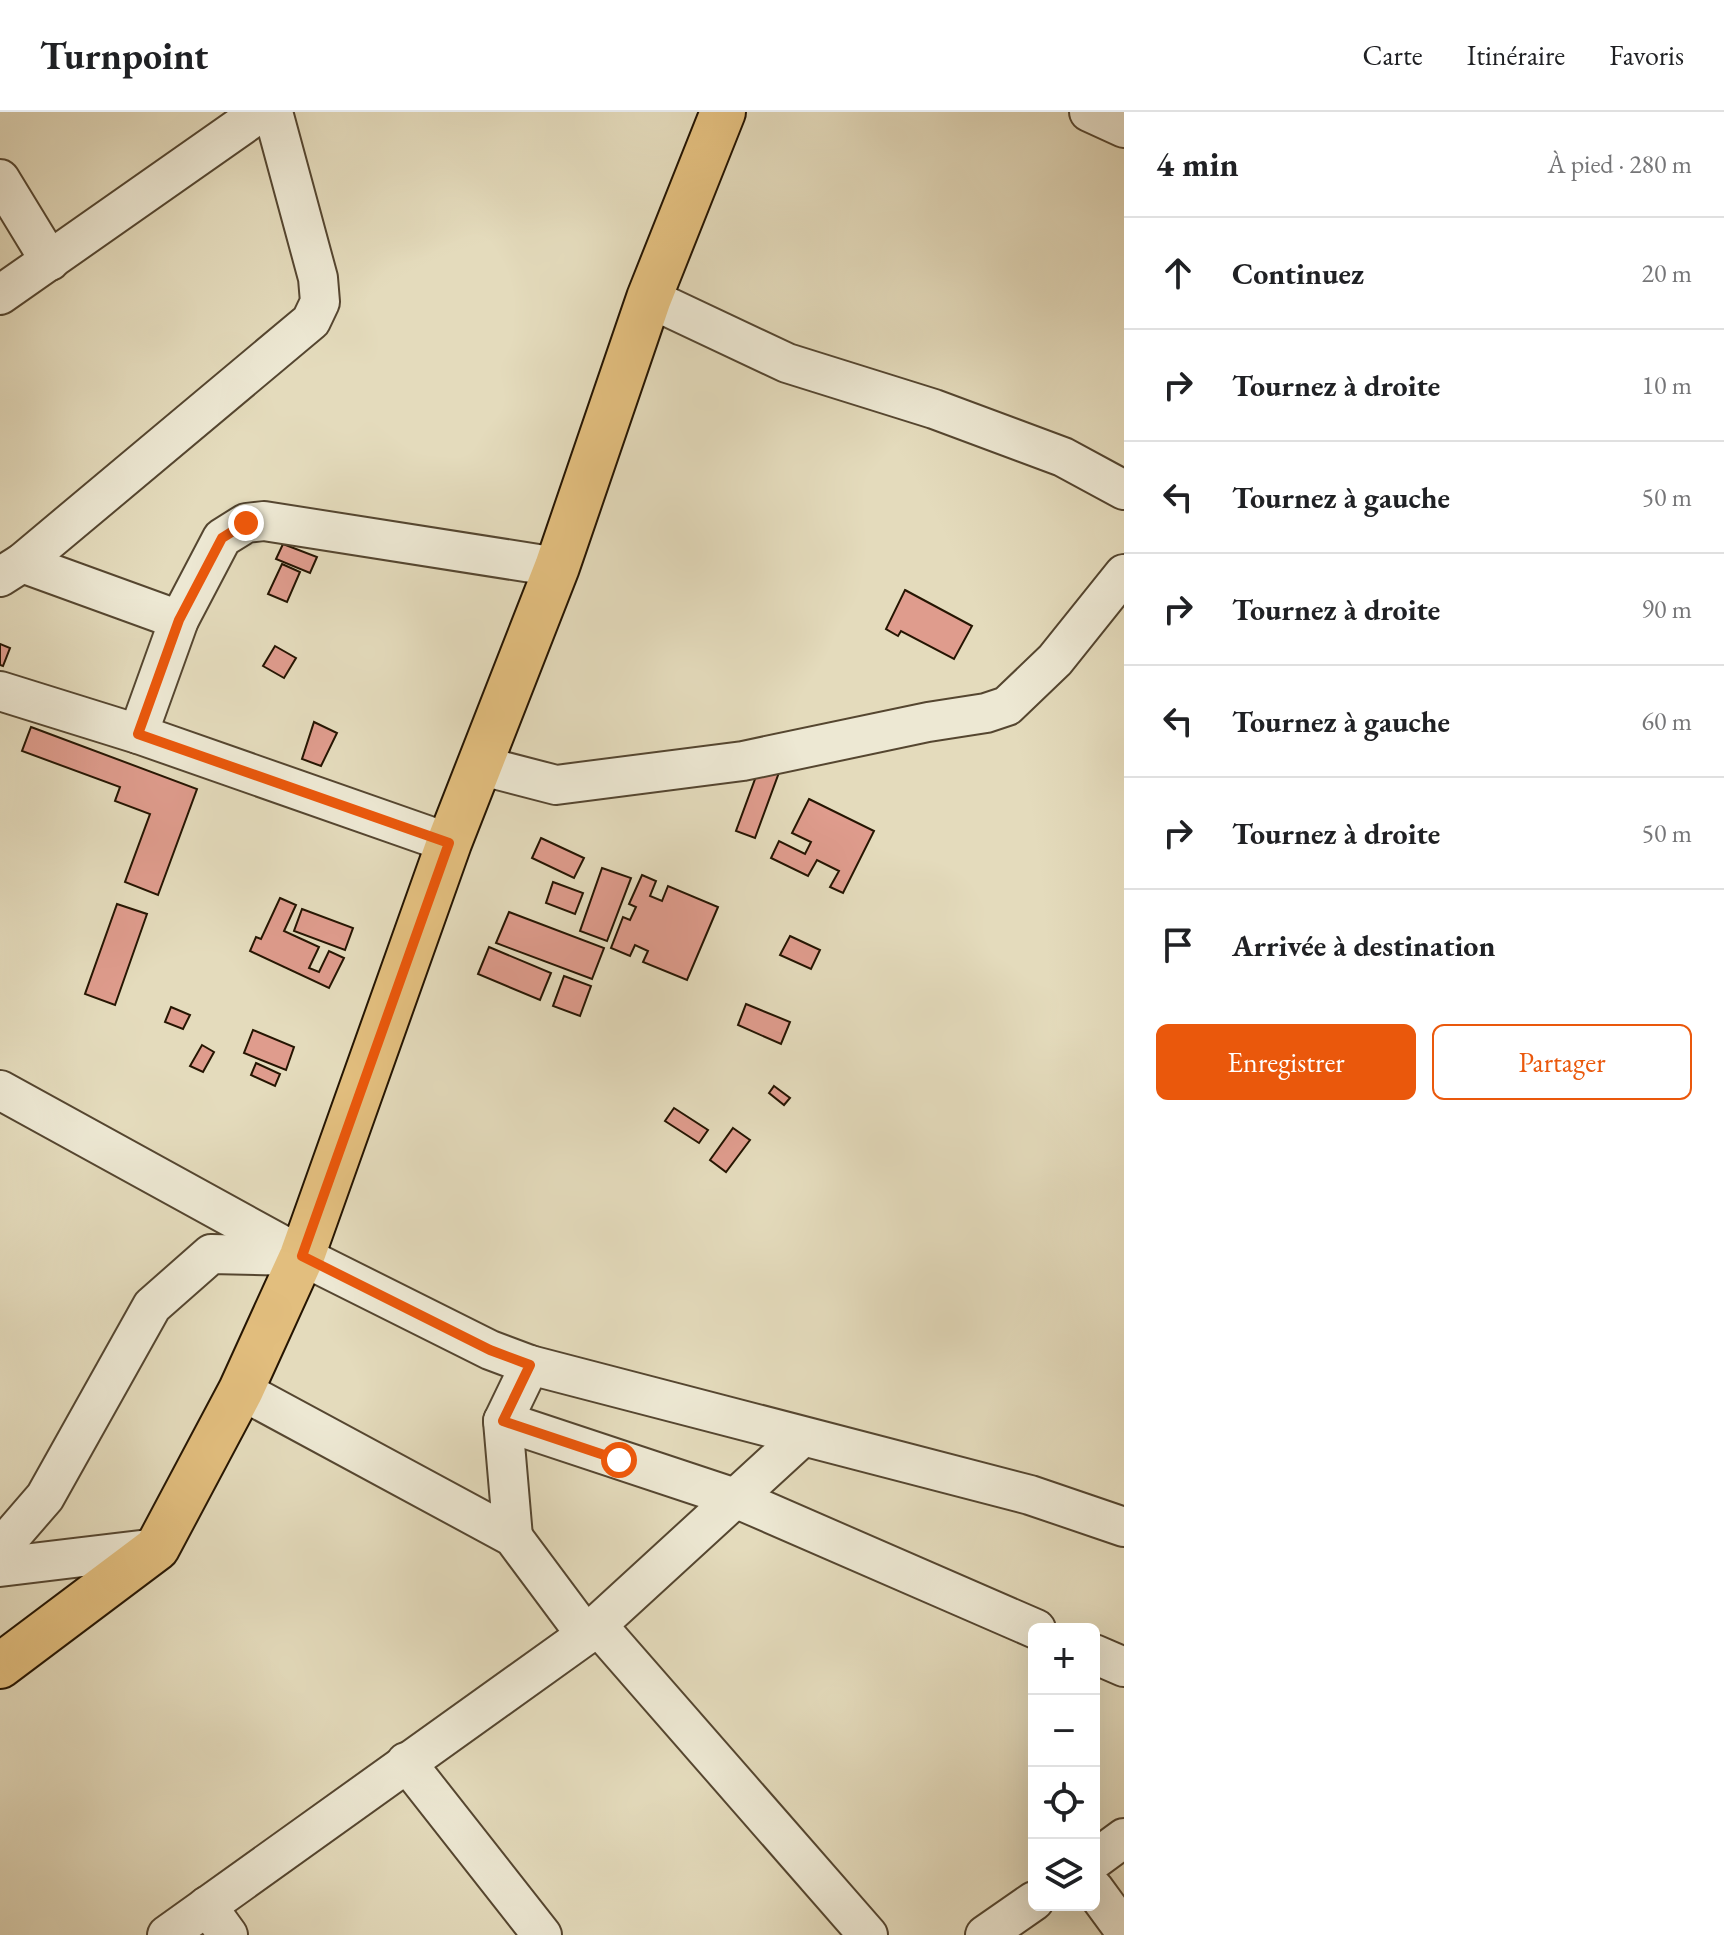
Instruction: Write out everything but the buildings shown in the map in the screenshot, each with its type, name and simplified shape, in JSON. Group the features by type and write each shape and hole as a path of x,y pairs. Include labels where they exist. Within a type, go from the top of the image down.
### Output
{"main road":[{"path":"0,1666 157,1548 241,1390 302,1256 449,843 557,567 649,298 723,112"}],"street":[{"path":"0,295 261,112"},
{"path":"11,570 311,321 320,302 318,278 273,112"},
{"path":"1089,112 1124,128"},
{"path":"0,179 50,261"},
{"path":"649,298 787,363 934,409 1063,457 1124,490"},
{"path":"138,734 179,620 222,538 246,523 264,521 557,567"},
{"path":"11,570 179,620"},
{"path":"479,765 556,785 743,761 928,722 986,713 1007,706 1055,660 1124,574"},
{"path":"0,691 138,734 449,843"},
{"path":"0,1090 302,1256 490,1350 530,1365 1030,1495 1124,1527"},
{"path":"0,1549 45,1497 152,1306 211,1254 302,1256"},
{"path":"513,1537 503,1421 530,1365"},
{"path":"241,1390 513,1537 592,1630 868,1935"},
{"path":"503,1421 735,1498 1028,1626"},
{"path":"167,1935 218,1920 406,1762 592,1630 802,1437"},
{"path":"0,1567 157,1548"},
{"path":"1100,1657 1124,1667"},
{"path":"406,1762 542,1935"},
{"path":"1100,1856 1124,1838"},
{"path":"1100,1897 1124,1930"},
{"path":"985,1935 1028,1905"}],"route":[{"path":"246,523 222,538 179,620 138,734 449,843 302,1256 490,1350 530,1365 503,1421 619,1460"}]}
